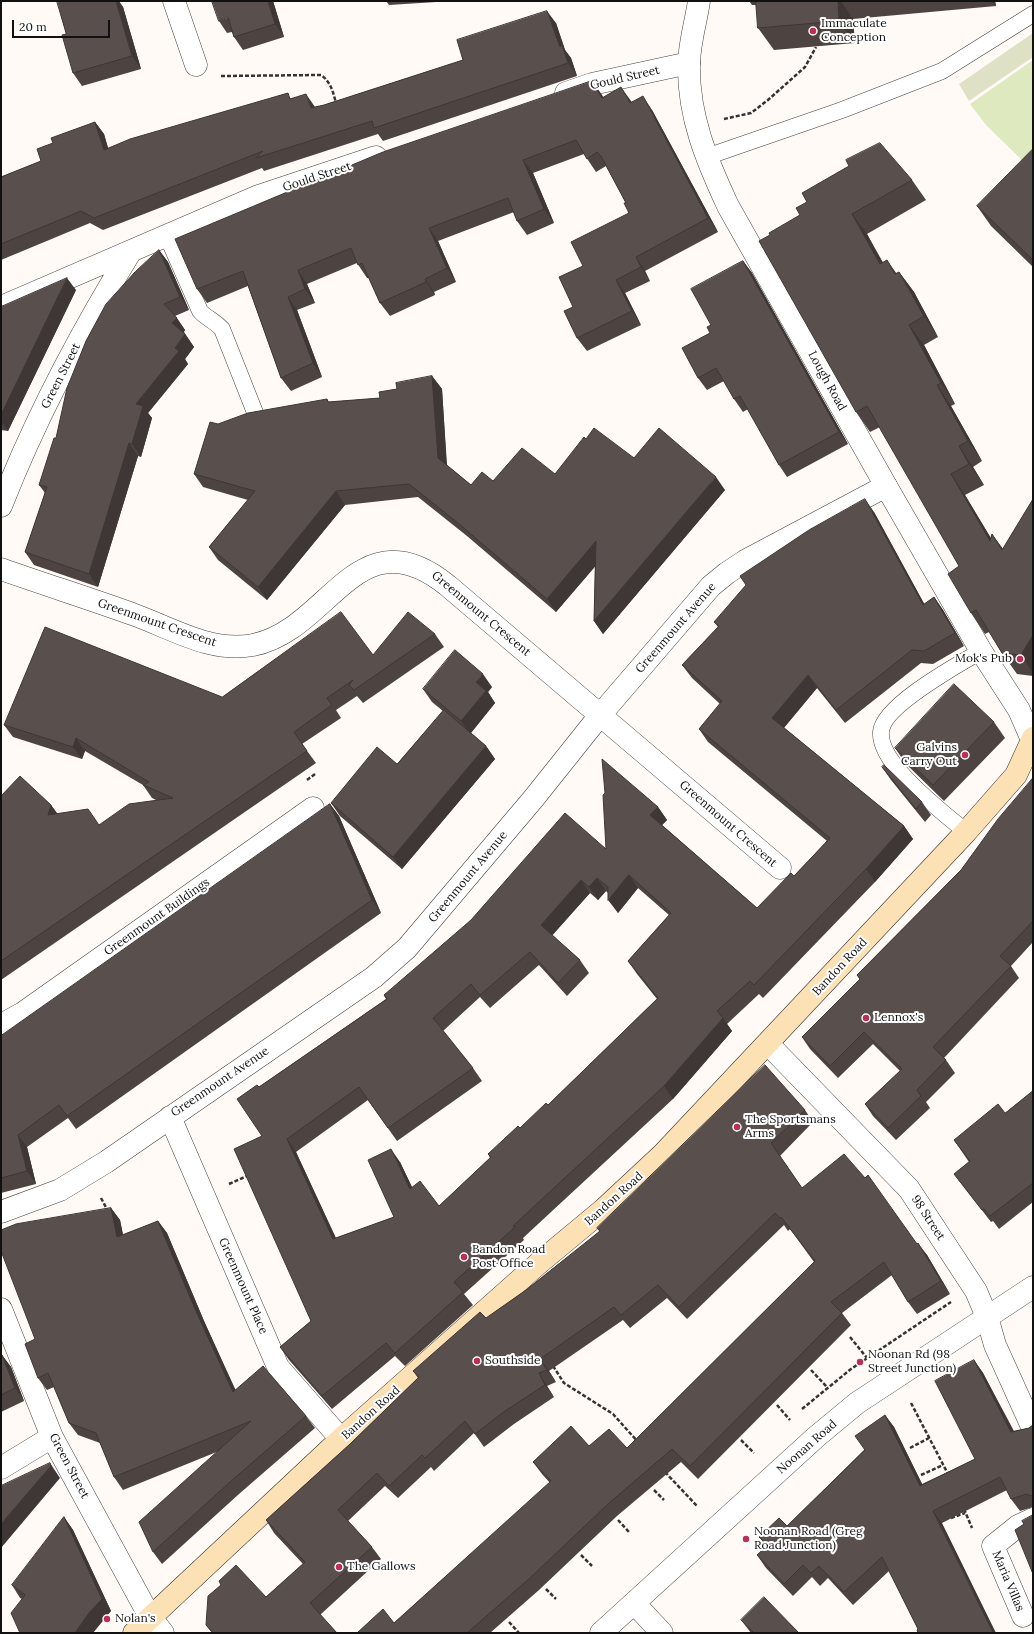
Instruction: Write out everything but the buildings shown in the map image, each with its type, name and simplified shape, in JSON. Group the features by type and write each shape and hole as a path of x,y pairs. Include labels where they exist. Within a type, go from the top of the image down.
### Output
{"main road":[{"name":"Bandon Road","path":"134,1633 156,1625 341,1439 540,1262 604,1209 663,1154 966,832 1016,775 1033,741"}],"street":[{"path":"174,1 196,65"},
{"name":"Lough Road","path":"699,1 689,63 689,86 698,132 706,157 728,206 981,651 1019,710 1033,741"},
{"name":"Gould Street","path":"549,99 592,84 689,63"},
{"name":"Gould Street","path":"1,307 256,198 396,151"},
{"name":"Green Street","path":"1,506 36,426 64,369 95,310 131,251"},
{"name":"Greenmount Avenue","path":"1,1212 60,1190 113,1157 374,977 407,948 534,798 600,714 711,586 726,573 886,486"},
{"name":"Greenmount Crescent","path":"1,569 134,615 212,645 232,647 253,645 282,635 294,627 354,574 373,565 393,562 412,563 428,571 444,582 780,868"},
{"name":"Greenmount Buildings","path":"1,1025 13,1020 312,808"},
{"name":"98 Street","path":"768,1044 909,1189 976,1291 987,1317 995,1345 1033,1430"},
{"name":"Greenmount Place","path":"170,1117 278,1367 341,1439"},
{"name":"Noonan Road","path":"601,1633 816,1437 857,1403 1033,1287"},
{"name":"Green Street","path":"1,1309 52,1437 156,1625"},
{"path":"1,1468 52,1437"},
{"name":"Maria Villas","path":"1023,1616 993,1546 1018,1526 1033,1519"},
{"path":"634,1603 662,1633"}],"lane":[{"path":"706,157 842,110 942,71 1033,14"},
{"path":"167,236 200,311 205,316 215,321 222,329 256,415"},
{"path":"966,832 895,768 883,747 880,731 888,717 919,688 981,651"}],"path":[{"path":"719,121 751,113 805,67 816,47"},
{"path":"196,65 202,71 220,76 321,75 331,86 337,105"},
{"path":"101,1198 112,1218"},
{"path":"801,1410 827,1387 867,1358 952,1301 954,1297"},
{"path":"850,1337 867,1358"},
{"path":"552,1363 564,1383 613,1414 643,1448"},
{"path":"811,1370 827,1387"},
{"path":"911,1403 949,1476"},
{"path":"777,1405 790,1420"},
{"path":"785,1425 796,1415"},
{"path":"910,1448 929,1438"},
{"path":"742,1440 754,1453"},
{"path":"748,1458 759,1448"},
{"path":"921,1475 943,1465"},
{"path":"663,1470 696,1506 702,1501"},
{"path":"654,1490 664,1500"},
{"path":"963,1507 970,1524"},
{"path":"944,1521 965,1513"},
{"path":"618,1520 629,1532"},
{"path":"582,1555 592,1566"},
{"path":"546,1589 556,1599"},
{"path":"509,1622 519,1633"}],"green space":[{"path":"1033,33 1033,57 969,101 959,84"},
{"path":"1033,60 1033,171 986,125 970,104"}],"place":[{"name":"Immaculate Conception","path":"813,31"},
{"name":"Mok's Pub","path":"1020,659"},
{"name":"Galvins Carry Out","path":"965,755"},
{"name":"Lennox's","path":"866,1018"},
{"name":"The Sportsmans Arms","path":"737,1127"},
{"name":"Bandon Road Post Office","path":"464,1257"},
{"name":"Southside","path":"477,1361"},
{"name":"Noonan Rd (98 Street Junction)","path":"860,1362"},
{"name":"Noonan Road (Greg Road Junction)","path":"746,1539"},
{"name":"The Gallows","path":"339,1567"},
{"name":"Nolan's","path":"107,1619"}]}
